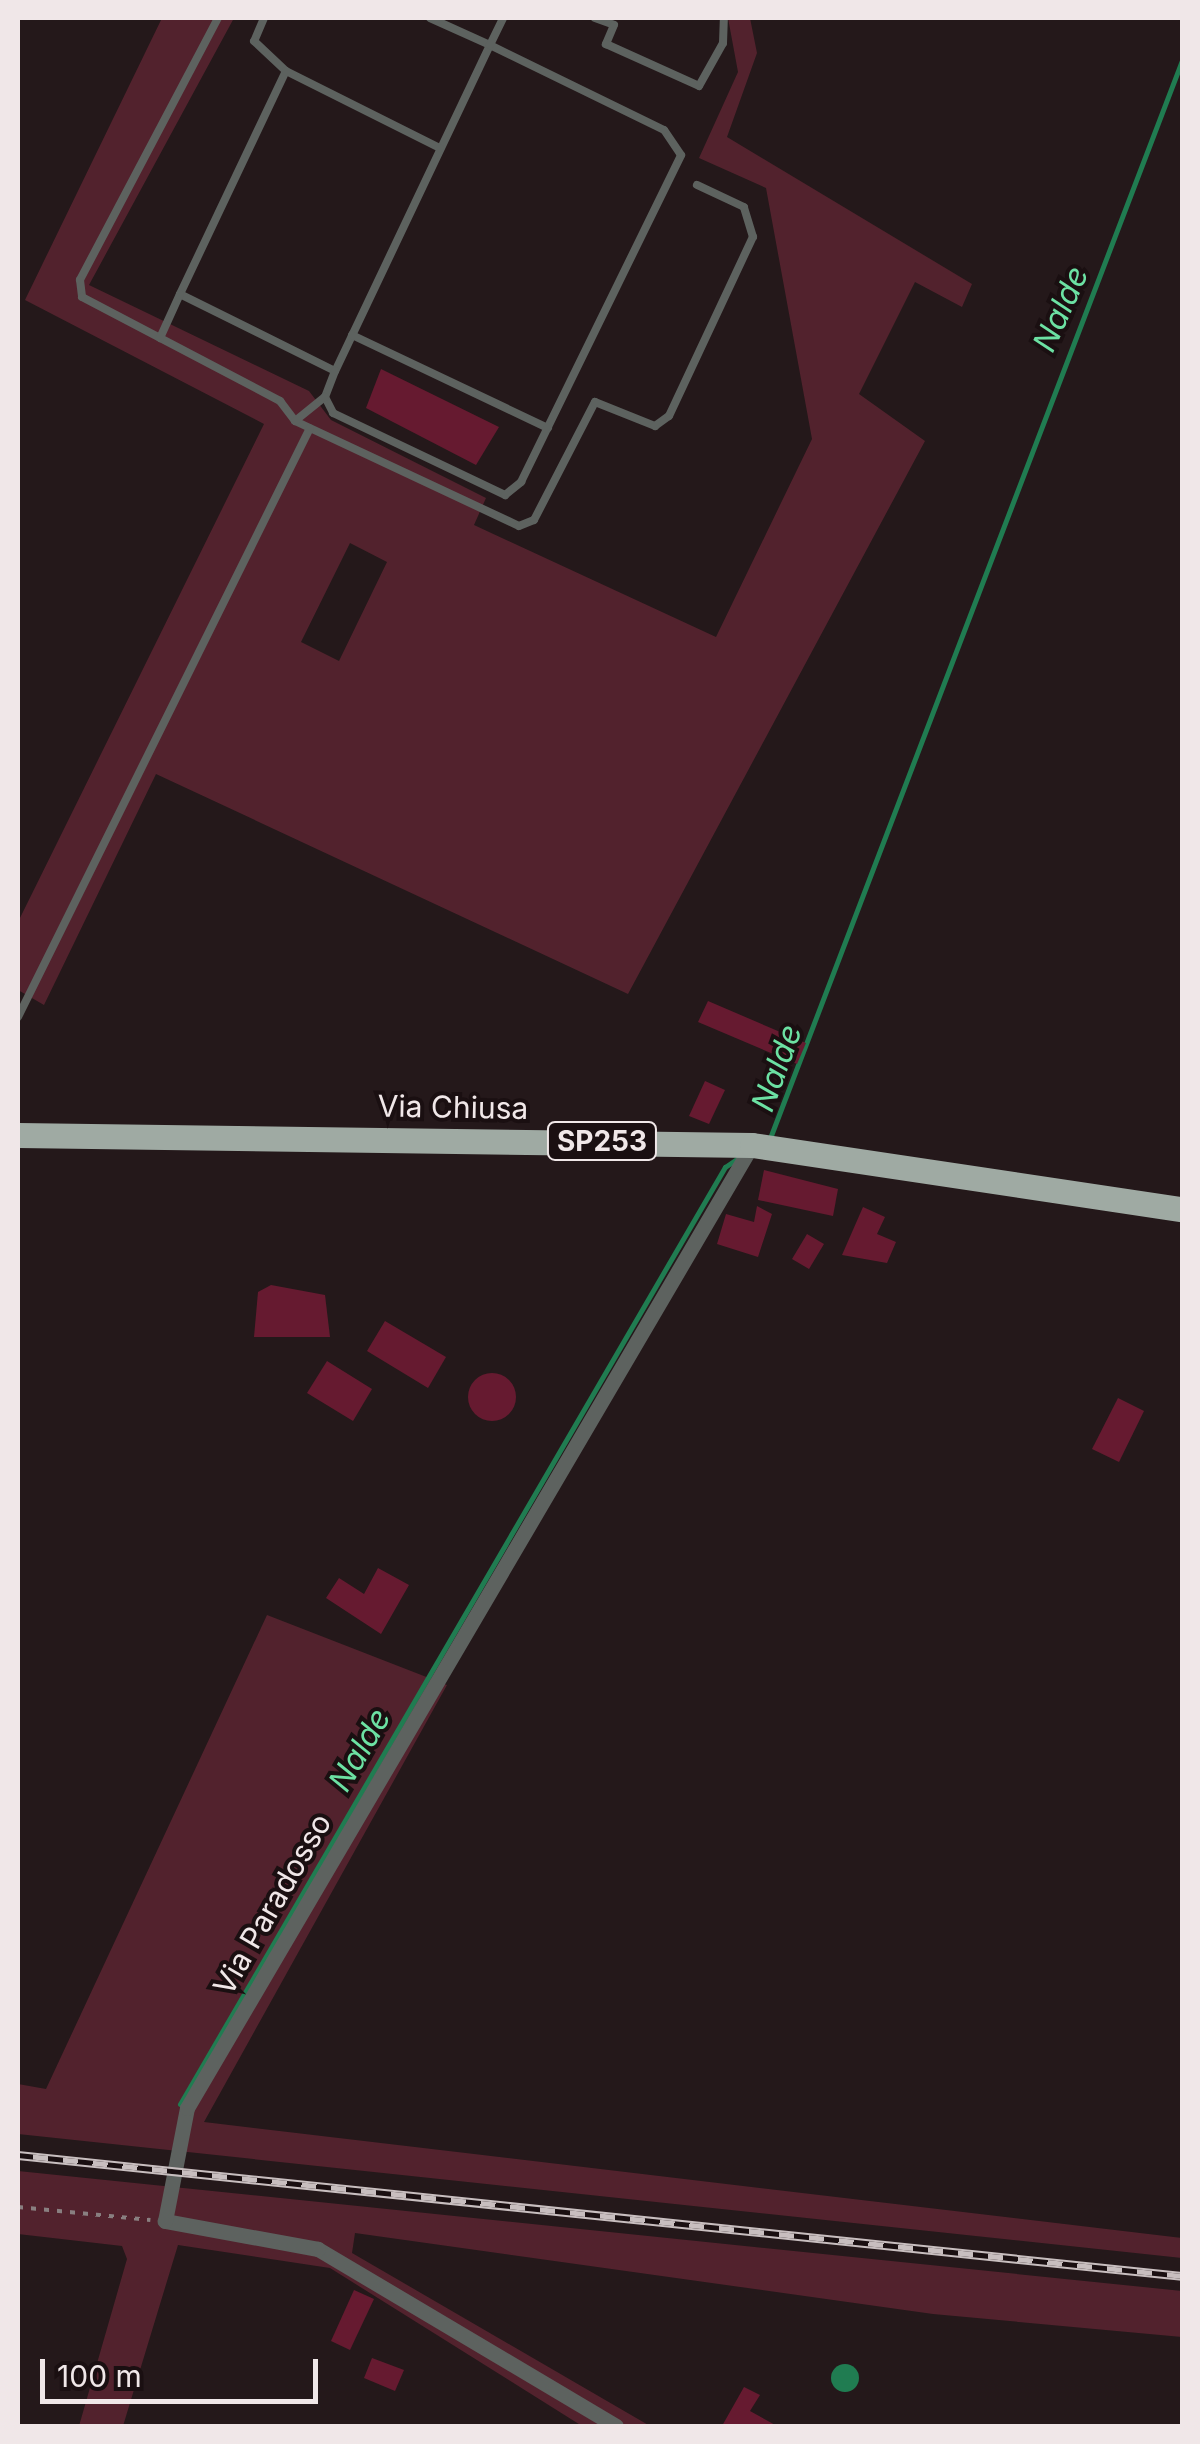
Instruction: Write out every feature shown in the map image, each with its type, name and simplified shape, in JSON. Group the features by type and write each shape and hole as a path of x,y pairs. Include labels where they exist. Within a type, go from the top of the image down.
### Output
{"main road":[{"name":"Via Chiusa","path":"18,1135 752,1145 1182,1209"}],"street":[{"name":"Via Paradosso","path":"165,2221 187,2108 752,1145"},
{"path":"165,2221 318,2249 616,2426"}],"lane":[{"path":"218,18 80,280 82,297 280,402 295,422 519,526 534,520 595,402 654,426 669,416 753,236 744,207 697,185"},
{"path":"264,18 254,42 286,72 440,148"},
{"path":"325,398 333,413 506,495 548,428 681,155 664,130 430,18"},
{"path":"295,422 325,398 503,18"},
{"path":"595,18 614,26 606,44 699,86 723,43 724,18"},
{"path":"160,338 286,72"},
{"path":"180,294 335,371"},
{"path":"352,335 548,428"},
{"path":"18,1018 310,428"}],"path":[{"path":"18,2207 165,2221"}],"shaded area":[{"path":"162,18 234,18 89,285 309,391 331,420 486,498 474,525 716,637 812,439 766,188 699,158 738,72 728,18 750,18 757,53 727,137 972,284 962,307 915,282 859,394 925,441 628,994 156,774 44,1005 18,990 18,922 264,424 25,300","holes":["350,543 387,562 339,661 301,642"]},
{"path":"267,1615 447,1685 204,2122 1182,2238 1182,2258 18,2134 18,2084 46,2089"},
{"path":"18,2171 1182,2291 1182,2337 933,2314 355,2233 352,2253 650,2426 582,2426 330,2268 178,2245 123,2426 79,2426 127,2259 122,2246 18,2234"},
{"path":"845,2364 855,2368 859,2378 855,2388 845,2392 835,2388 831,2378 835,2368"}],"building":[{"path":"381,369 499,427 476,465 366,408"},
{"path":"708,1001 806,1043 797,1064 698,1022"},
{"path":"705,1081 725,1090 709,1124 689,1116"},
{"path":"764,1170 838,1189 833,1216 758,1200"},
{"path":"757,1206 772,1214 758,1257 717,1244 726,1214 754,1222"},
{"path":"863,1207 885,1217 877,1234 896,1242 887,1263 842,1255"},
{"path":"807,1234 824,1244 809,1269 792,1259"},
{"path":"271,1285 325,1295 330,1337 254,1337 258,1292"},
{"path":"385,1321 446,1357 428,1388 367,1351"},
{"path":"327,1361 372,1389 353,1421 307,1393"},
{"path":"492,1373 509,1380 516,1397 509,1414 492,1421 475,1414 468,1397 475,1380"},
{"path":"1118,1398 1144,1411 1119,1462 1092,1449"},
{"path":"378,1568 409,1585 381,1634 326,1598 339,1578 364,1594"},
{"path":"354,2290 374,2299 350,2350 331,2341"},
{"path":"372,2358 404,2370 395,2391 364,2378"},
{"path":"744,2387 760,2395 750,2411 777,2426 722,2426"}],"waterway":[{"name":"Nalde","path":"770,1138 1182,60"},
{"name":"Nalde","path":"180,2104 725,1167 740,1157"}],"railway":[{"path":"18,2155 1182,2276"}]}
